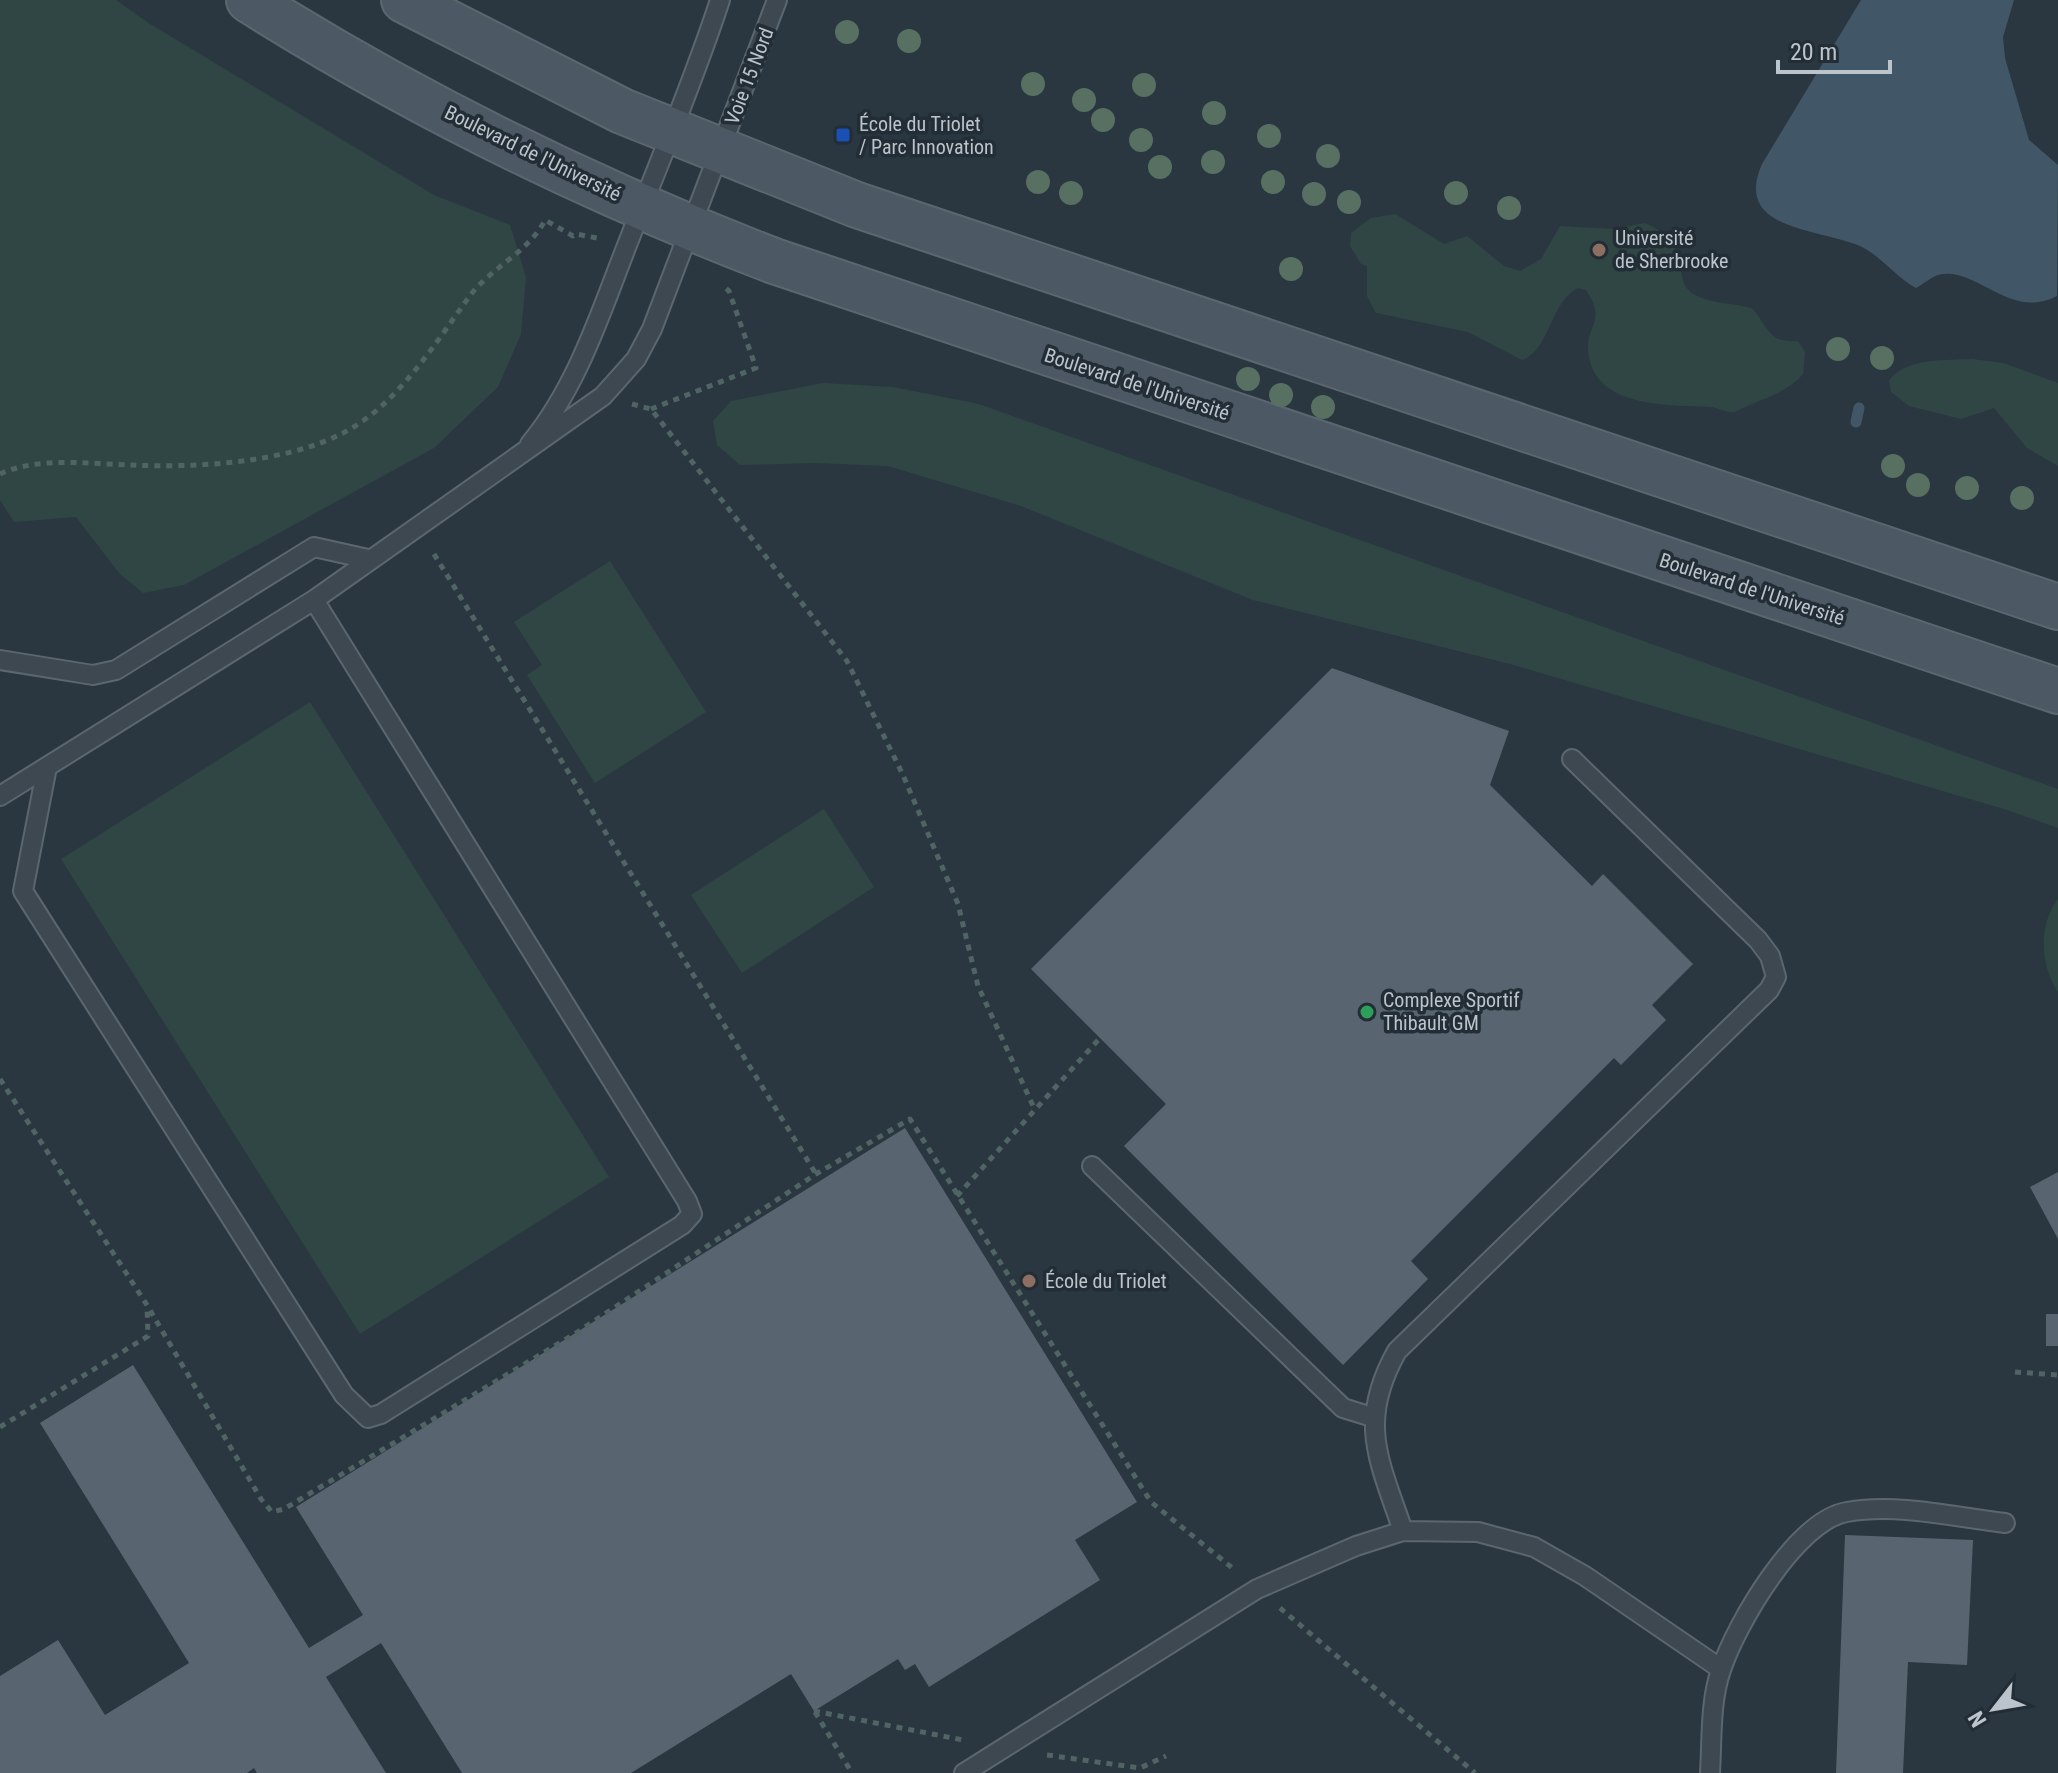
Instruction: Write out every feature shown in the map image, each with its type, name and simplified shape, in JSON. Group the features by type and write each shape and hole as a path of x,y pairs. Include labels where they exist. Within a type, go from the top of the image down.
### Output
{"main road":[{"name":"Boulevard de l'Université","path":"249,0 412,95 642,206 774,261 2058,691"},
{"path":"404,0 572,87 721,151 937,233 2058,607"}],"lane":[{"path":"0,796 314,600 368,559 515,461 545,425 569,383 673,131 720,0"},
{"name":"Voie 15 Nord","path":"515,461 585,411 627,371 652,329 777,0"},
{"path":"0,660 93,675 116,670 314,547 368,559"},
{"path":"47,767 23,891 344,1395 368,1418 381,1414 556,1307 682,1225 692,1214 687,1201 314,600"},
{"path":"1403,1531 1380,1463 1372,1417 1380,1382 1397,1351 1769,990 1776,977 1770,956 1758,940 1572,759"},
{"path":"1092,1166 1343,1408 1372,1417"},
{"path":"1710,1773 1721,1669 1745,1620 1795,1544 1818,1524 1844,1512 1881,1509 2005,1523"},
{"path":"964,1773 1257,1589 1356,1546 1403,1531 1478,1532 1534,1547 1585,1576 1721,1669"}],"path":[{"path":"0,474 17,466 57,463 176,467 211,464 295,450 341,434 370,414 421,364 476,287 542,227 545,220 573,236 576,234"},
{"path":"729,291 756,368 651,409 847,661 903,775 952,890 978,986 1035,1110"},
{"path":"434,554 816,1174"},
{"path":"957,1196 1100,1038"},
{"path":"0,1079 147,1305 261,1499 272,1512 284,1509 576,1333 816,1174 910,1119 1151,1502 1475,1773"},
{"path":"0,1427 148,1336 147,1305"},
{"path":"2015,1372 2058,1375"},
{"path":"814,1711 852,1773"}],"green space":[{"path":"0,0 116,0 150,24 434,195 510,225 526,277 521,334 498,387 434,448 184,585 143,593 119,573 76,517 14,522 0,500"},
{"path":"1395,214 1444,244 1467,236 1504,266 1520,271 1541,259 1560,226 1614,229 1645,223 1671,242 1677,251 1682,278 1692,293 1706,300 1753,309 1775,337 1798,341 1805,352 1803,374 1780,392 1735,412 1635,400 1603,383 1592,369 1588,340 1596,316 1595,309 1586,290 1578,288 1561,304 1539,346 1522,360 1468,332 1376,313 1367,296 1367,266 1361,264 1350,246 1351,233 1371,218"},
{"path":"1972,359 2003,363 2058,383 2058,466 2027,448 1994,408 1961,419 1909,406 1891,392 1889,381 1904,368 1938,360"},
{"path":"823,383 893,387 979,404 2058,789 2058,828 2004,809 1510,664 1253,600 1021,506 888,466 816,463 740,465 717,445 713,421 731,401"},
{"path":"610,561 706,712 595,783 527,675 542,665 514,622"},
{"path":"310,702 609,1177 360,1334 61,859"},
{"path":"824,809 874,887 742,973 691,895"},
{"path":"2058,899 2058,992 2045,958 2044,933"}],"water":[{"path":"1861,0 2014,0 2003,37 2005,58 2029,140 2058,165 2057,296 2040,302 2024,302 1952,274 1935,276 1916,288 1862,247 1786,224 1770,215 1759,203 1756,186 1762,164"}],"building":[{"name":"Complexe Sportif Thibault GM","path":"1332,668 1509,731 1490,785 1592,886 1603,874 1693,964 1652,1005 1666,1020 1621,1065 1614,1058 1411,1261 1428,1279 1343,1365 1124,1146 1166,1104 1031,969"},
{"path":"905,1128 1137,1502 1075,1540 1100,1580 929,1687 915,1664 905,1670 898,1659 814,1711 791,1674 631,1773 462,1773 381,1643 326,1677 386,1773 257,1773 254,1768 247,1773 0,1773 0,1676 58,1640 105,1715 189,1663 40,1423 133,1365 309,1648 363,1615 296,1507"},
{"path":"2058,1172 2058,1239 2030,1187"},
{"path":"2046,1314 2058,1314 2058,1346 2046,1346"},
{"path":"1845,1535 1973,1540 1967,1665 1908,1662 1903,1773 1836,1773"}],"waterway":[{"path":"1856,422 1859,408"}],"place":[{"name":"École du Triolet / Parc Innovation","path":"843,135"},
{"name":"Université de Sherbrooke","path":"1599,250"},
{"name":"Complexe Sportif Thibault GM","path":"1367,1012"},
{"name":"École du Triolet","path":"1029,1281"}]}
